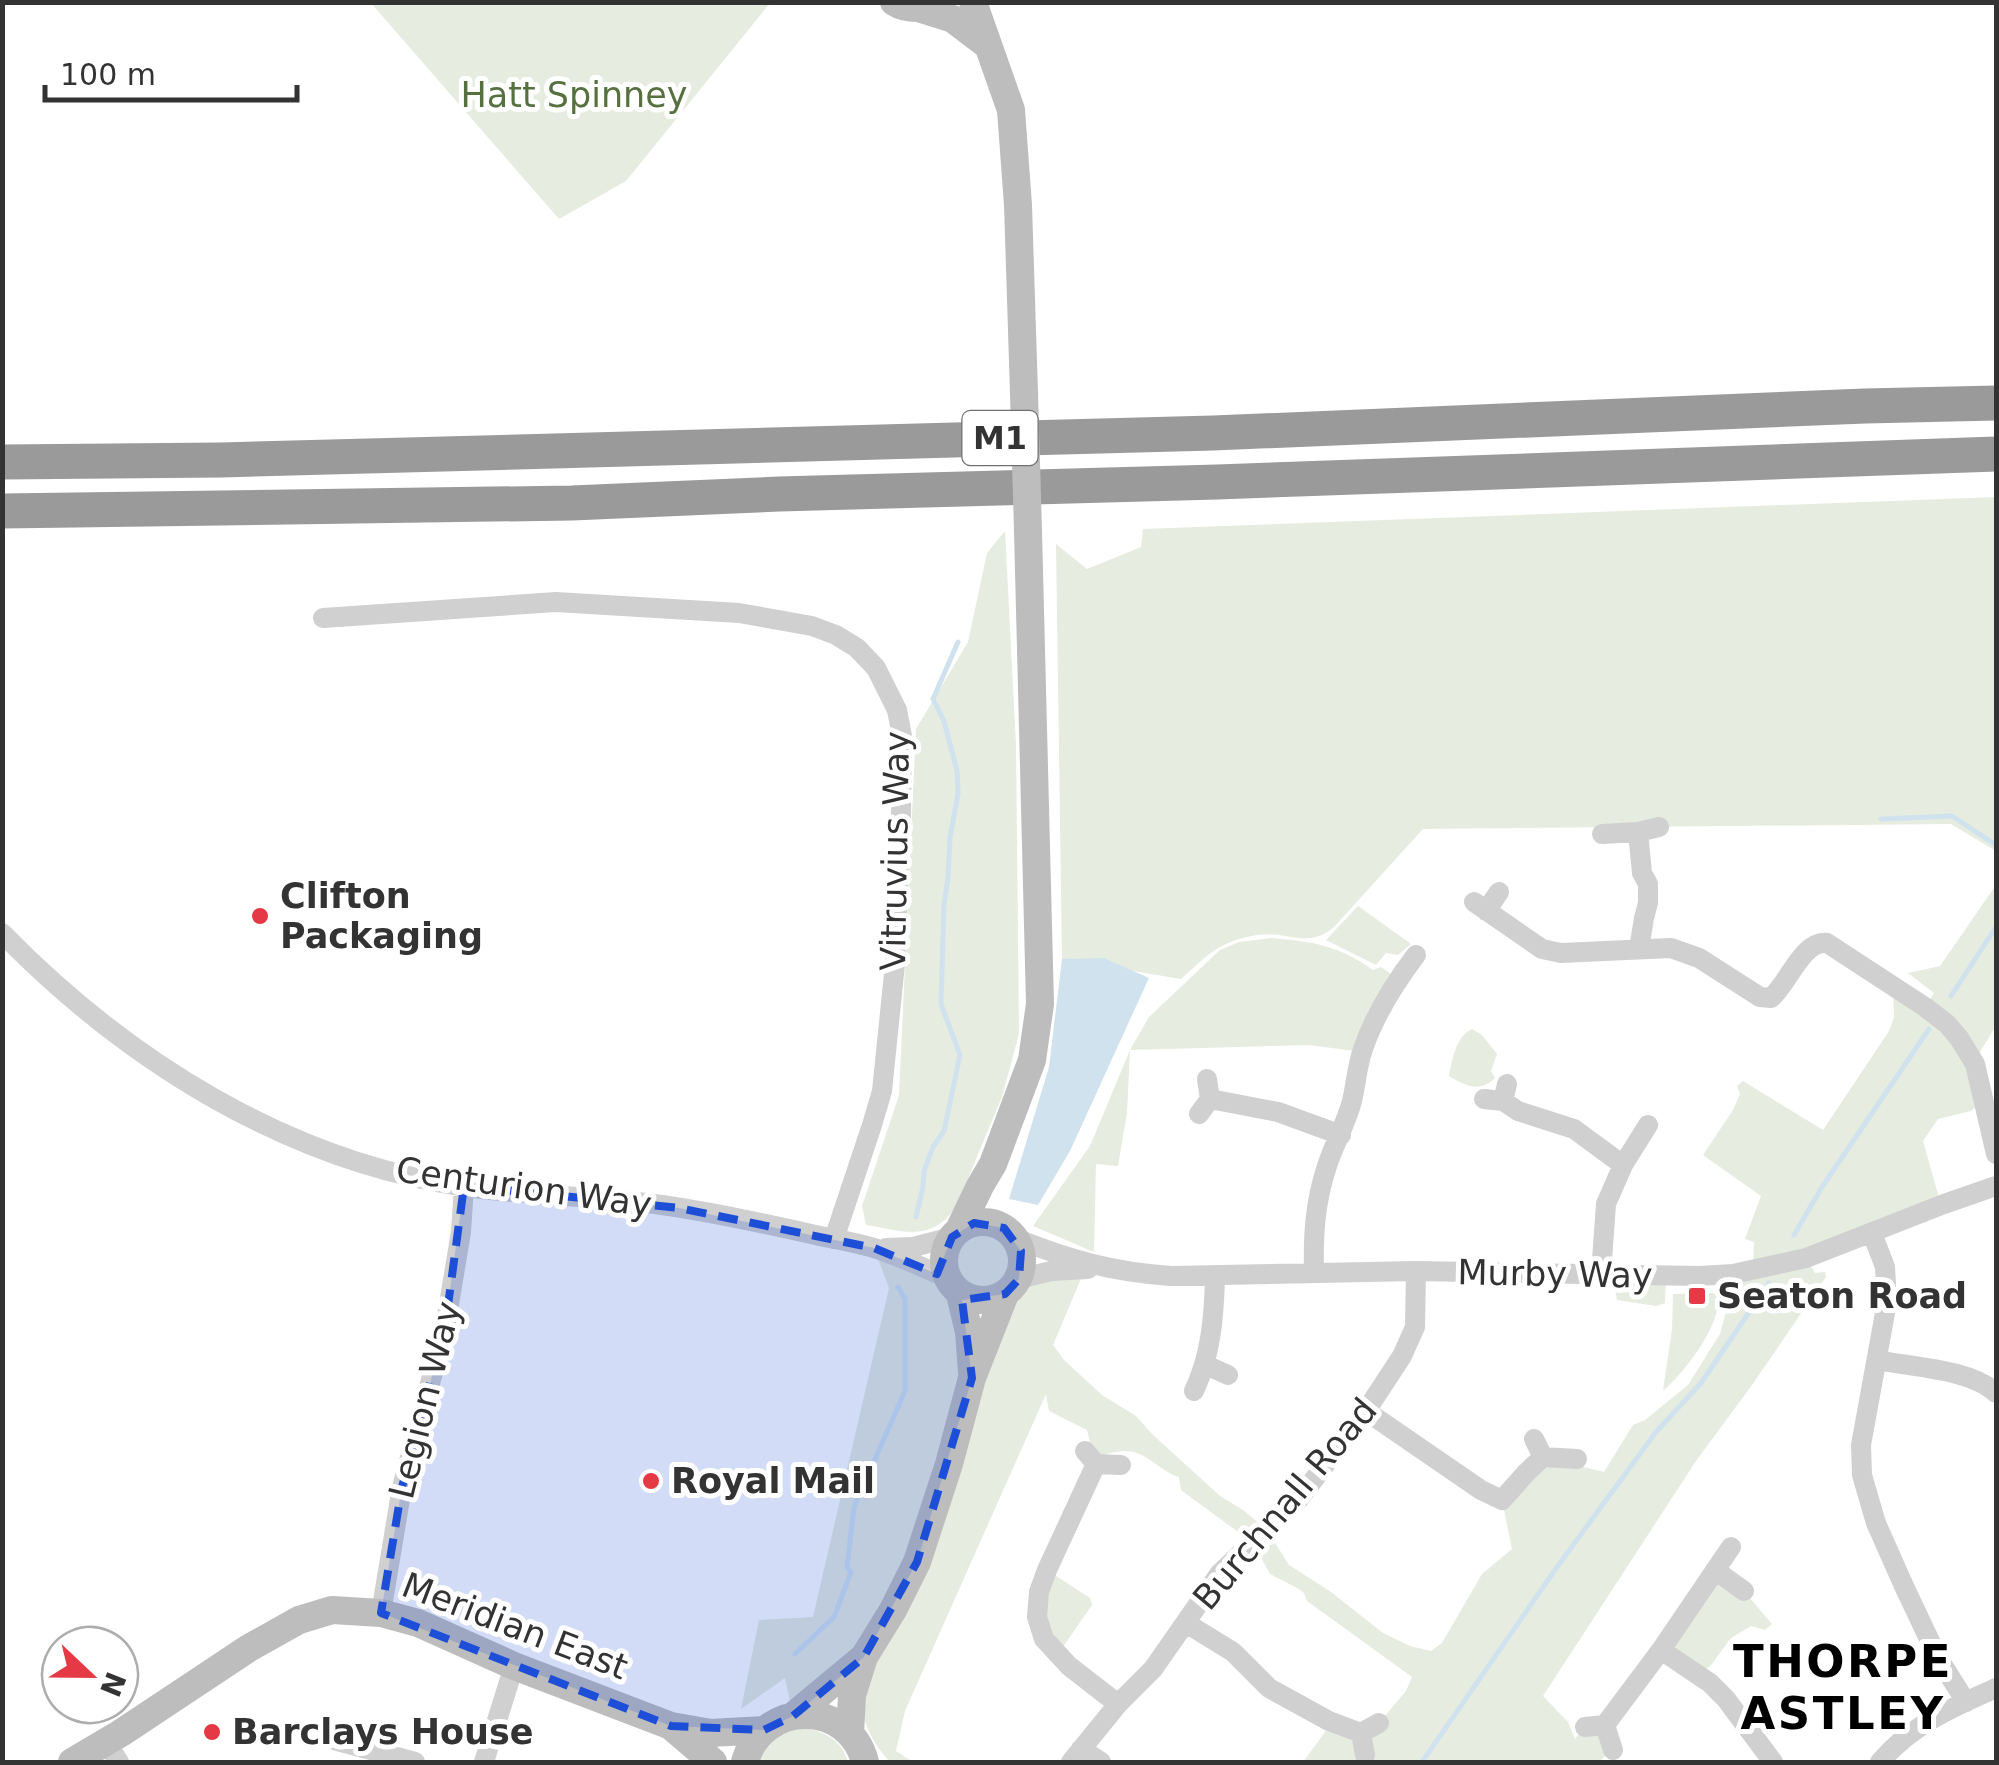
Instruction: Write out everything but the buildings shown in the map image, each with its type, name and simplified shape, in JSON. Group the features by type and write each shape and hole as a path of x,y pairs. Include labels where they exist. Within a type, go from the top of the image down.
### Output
{"highway":[{"name":"M1","path":"2,462 221,460 1214,432 1996,403"},
{"name":"M1","path":"2,511 572,503 1996,454"}],"street":[{"path":"972,1378 969,1332 944,1257 993,1164 1032,1060 1040,1004 1015,146 1010,110 973,2"},
{"path":"919,5 953,19 986,44"},
{"name":"Vitruvius Way","path":"323,618 556,602 739,613 836,635 876,668 897,710 902,736 894,964 882,1090 834,1240"},
{"path":"1602,834 1660,828"},
{"path":"1638,832 1642,874 1648,884 1640,949"},
{"path":"1499,892 1480,906 1542,948 1562,953 1671,948 1687,952 1760,997 1772,998 1782,988 1808,947 1817,942 1827,943 1925,1007 1959,1038 1990,1099 1996,1154"},
{"name":"Centurion Way","path":"2,933 76,1002 182,1081 293,1137 364,1164 464,1186 669,1206 874,1248 913,1248 956,1234"},
{"path":"1314,1272 1312,1231 1318,1196 1352,1101 1362,1052 1389,973 1416,955"},
{"path":"1498,1095 1518,1111 1574,1129 1624,1165"},
{"path":"1205,1097 1278,1112 1340,1134"},
{"path":"1601,1274 1606,1204 1648,1125"},
{"path":"863,1753 852,1695 864,1657 917,1562 972,1378 1023,1266 1022,1251 996,1201 993,1164"},
{"name":"Legion Way","path":"380,1613 402,1487 448,1311 464,1186"},
{"name":"Murby Way","path":"1010,1233 1100,1268 1132,1274 1733,1274 1806,1258 1996,1186"},
{"path":"956,1234 974,1223 989,1222 1010,1233"},
{"path":"1872,1234 1885,1267 1887,1302 1860,1445 1862,1474 1868,1501 1903,1584 1937,1656 1966,1702"},
{"name":"Centurion Way","path":"874,1248 954,1286"},
{"name":"Murby Way","path":"1012,1287 1051,1271 1100,1268"},
{"name":"Burchnall Road","path":"1076,1756 1153,1668 1220,1573 1298,1499 1366,1411 1402,1356 1415,1327 1416,1271"},
{"path":"1194,1391 1206,1365 1216,1277"},
{"path":"954,1286 975,1300 991,1300 1012,1287"},
{"path":"1876,1360 1972,1380 1996,1394"},
{"path":"1206,1365 1228,1375"},
{"path":"1366,1411 1505,1510 1538,1448 1577,1459"},
{"path":"1118,1704 1069,1666 1044,1639 1037,1617 1039,1592 1091,1457 1122,1465"},
{"path":"1613,1750 1595,1726 1662,1650 1731,1547"},
{"path":"1715,1570 1744,1591"},
{"name":"Meridian East","path":"72,1762 113,1752 249,1648 299,1620 332,1610 380,1613 418,1623 514,1666 671,1726 711,1733 764,1730"},
{"path":"1186,1623 1233,1652 1269,1688 1329,1721 1370,1728 1365,1755"},
{"path":"1662,1650 1726,1699 1773,1762"},
{"path":"793,1716 864,1657"},
{"path":"484,1762 514,1666"},
{"path":"1880,1762 1914,1730 1996,1688"},
{"path":"744,1762 764,1730 793,1716 818,1716 840,1726 863,1753"},
{"name":"Meridian East","path":"671,1726 714,1762"},
{"path":"334,1740 414,1762"},
{"path":"1076,1756 1100,1762"}],"highlighted area":[{"path":"464,1186 679,1208 874,1248 937,1274 952,1237 974,1223 1004,1228 1021,1251 1019,1279 1005,1294 962,1300 972,1378 917,1562 864,1657 793,1716 764,1730 671,1726 381,1613 402,1487 445,1328"}],"green space":[{"name":"Hatt Spinney","path":"371,3 770,3 626,181 559,219"},
{"path":"1996,497 1996,851 1951,824 1423,829 1324,934 1297,938 1268,934 1233,941 1215,950 1181,979 1062,959 1056,544 1087,569 1141,547 1143,529"},
{"path":"1005,531 1016,745 1019,1034 1002,1097 956,1207 937,1226 927,1230 866,1225 862,1206 899,1095 916,729 968,642 987,553"},
{"path":"1996,885 1996,1026 1975,1064 1983,1101 1971,1111 1938,1119 1923,1141 1941,1205 1806,1258 1815,1273 1825,1272 1826,1277 1696,1461 1543,1696 1568,1722 1575,1739 1585,1727 1605,1725 1606,1755 1599,1762 1303,1762 1329,1721 1379,1723 1406,1691 1412,1677 1307,1601 1299,1589 1270,1574 1253,1543 1181,1490 1179,1477 1133,1452 1099,1456 1092,1450 1087,1430 1049,1411 1046,1394 905,1711 896,1751 913,1762 890,1762 871,1736 864,1714 863,1659 793,1716 785,1678 741,1709 759,1620 813,1617 889,1288 874,1248 947,1278 969,1332 1019,1279 1085,1269 1053,1345 1064,1360 1102,1395 1136,1416 1220,1496 1267,1530 1289,1565 1383,1633 1431,1651 1442,1643 1482,1574 1512,1549 1502,1500 1543,1457 1604,1472 1633,1425 1645,1420 1688,1385 1720,1334 1733,1274 1753,1270 1754,1242 1745,1239 1761,1196 1703,1155 1733,1110 1740,1094 1737,1086 1743,1081 1823,1130 1889,1031 1894,1017 1893,986 1925,1007 1934,993 1908,973 1940,966"},
{"path":"1358,906 1411,944 1398,955 1386,953 1376,965 1326,940"},
{"path":"1271,938 1313,943 1337,950 1373,970 1381,967 1398,979 1362,1052 1309,1045 1130,1050 1149,1017 1220,950 1239,942"},
{"path":"1472,1029 1497,1054 1491,1071 1495,1078 1478,1087 1449,1076 1458,1043"},
{"path":"1130,1050 1127,1112 1118,1166 1096,1164 1094,1252 1033,1226 1090,1146"},
{"path":"984,1236 1003,1244 1011,1263 1003,1282 984,1290 965,1282 957,1263 965,1244"},
{"path":"1612,1275 1666,1277 1665,1303 1656,1306 1617,1300"},
{"path":"1673,1294 1717,1295 1718,1306 1708,1333 1691,1361 1663,1391"},
{"path":"1047,1570 1090,1598 1092,1605 1058,1654 1039,1592"},
{"path":"1715,1570 1744,1591 1772,1624 1765,1630 1751,1626 1731,1638 1699,1675 1661,1650"},
{"path":"806,1728 833,1739 848,1762 760,1762 777,1738"}],"water":[{"path":"1104,958 1149,978 1070,1151 1038,1205 1009,1199 1049,1067 1062,959"}],"waterway":[{"path":"916,1217 924,1171 944,1131 960,1055 941,1004 944,904 958,794 957,771 944,721 933,699 958,642"},
{"path":"1881,819 1952,816 1996,845"},
{"path":"1951,996 1996,927"},
{"path":"1794,1235 1929,1029"},
{"path":"1422,1762 1557,1567 1656,1432 1701,1383 1769,1283"},
{"path":"795,1654 834,1617 851,1572 847,1567 854,1507 905,1391 905,1299 898,1287"}],"place":[{"name":"Clifton Packaging","path":"260,916"},
{"name":"Seaton Road","path":"1697,1296"},
{"name":"Royal Mail","path":"651,1481"},
{"name":"Barclays House","path":"212,1732"}],"district":[{"name":"THORPE ASTLEY","path":"1843,1687"}]}
